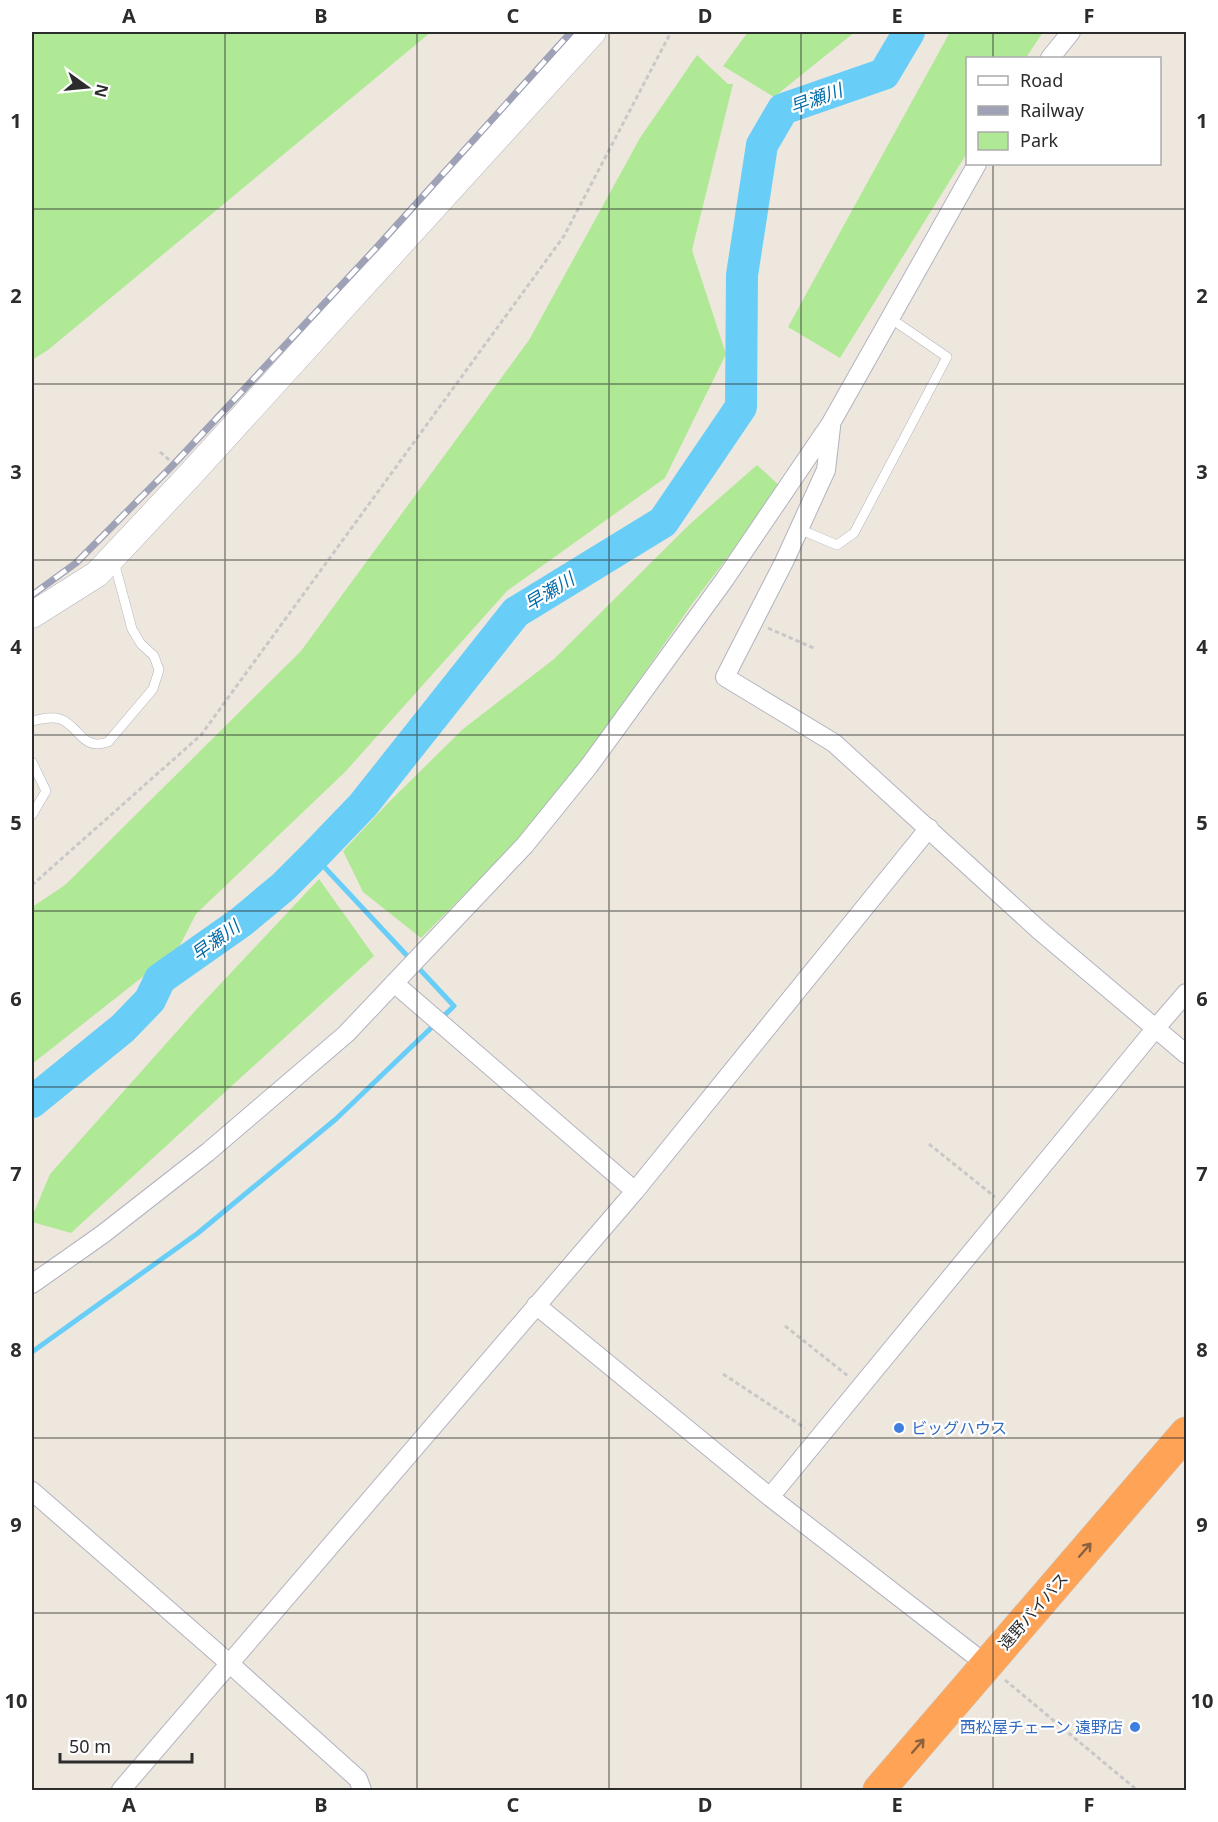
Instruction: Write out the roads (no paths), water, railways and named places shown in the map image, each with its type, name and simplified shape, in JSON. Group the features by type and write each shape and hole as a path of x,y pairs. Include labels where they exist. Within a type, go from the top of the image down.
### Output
{"highway":[{"name":"遠野バイパス","path":"906,1791 994,1672 1186,1432"},
{"name":"遠野バイパス","path":"879,1791 994,1672 1186,1464"}],"street":[{"path":"32,615 98,574 593,32"},
{"path":"1051,57 1071,32"},
{"path":"32,1284 102,1234 208,1152 346,1034 525,845 590,766 725,579 831,423 976,165"},
{"path":"831,423 826,470 725,676 834,743 1039,930 1186,1054"},
{"path":"121,1791 635,1191 929,828"},
{"path":"394,983 635,1191"},
{"path":"770,1497 1186,993"},
{"path":"536,1305 770,1497 994,1672"},
{"path":"32,1491 358,1779 362,1791"}],"lane":[{"path":"799,529 837,545 854,533 947,357 890,318"},
{"path":"32,721 51,717 63,720 90,743 97,746 108,742 153,689 159,670 154,656 141,644 132,629 116,569"},
{"path":"32,762 46,791 32,815"}],"waterway":[{"name":"早瀬川","path":"32,1102 123,1028 150,1000 160,979 241,922 283,887 314,856 363,805 516,612 663,522 741,407 742,275 762,145 783,109 884,74 909,32"},
{"path":"32,1352 198,1233 336,1119 454,1006 314,856"}],"railway":[{"path":"32,595 76,563 174,464 377,247 571,32"}],"place":[{"name":"ビッグハウス","path":"899,1428"},
{"name":"西松屋チェーン 遠野店","path":"1135,1727"}]}
